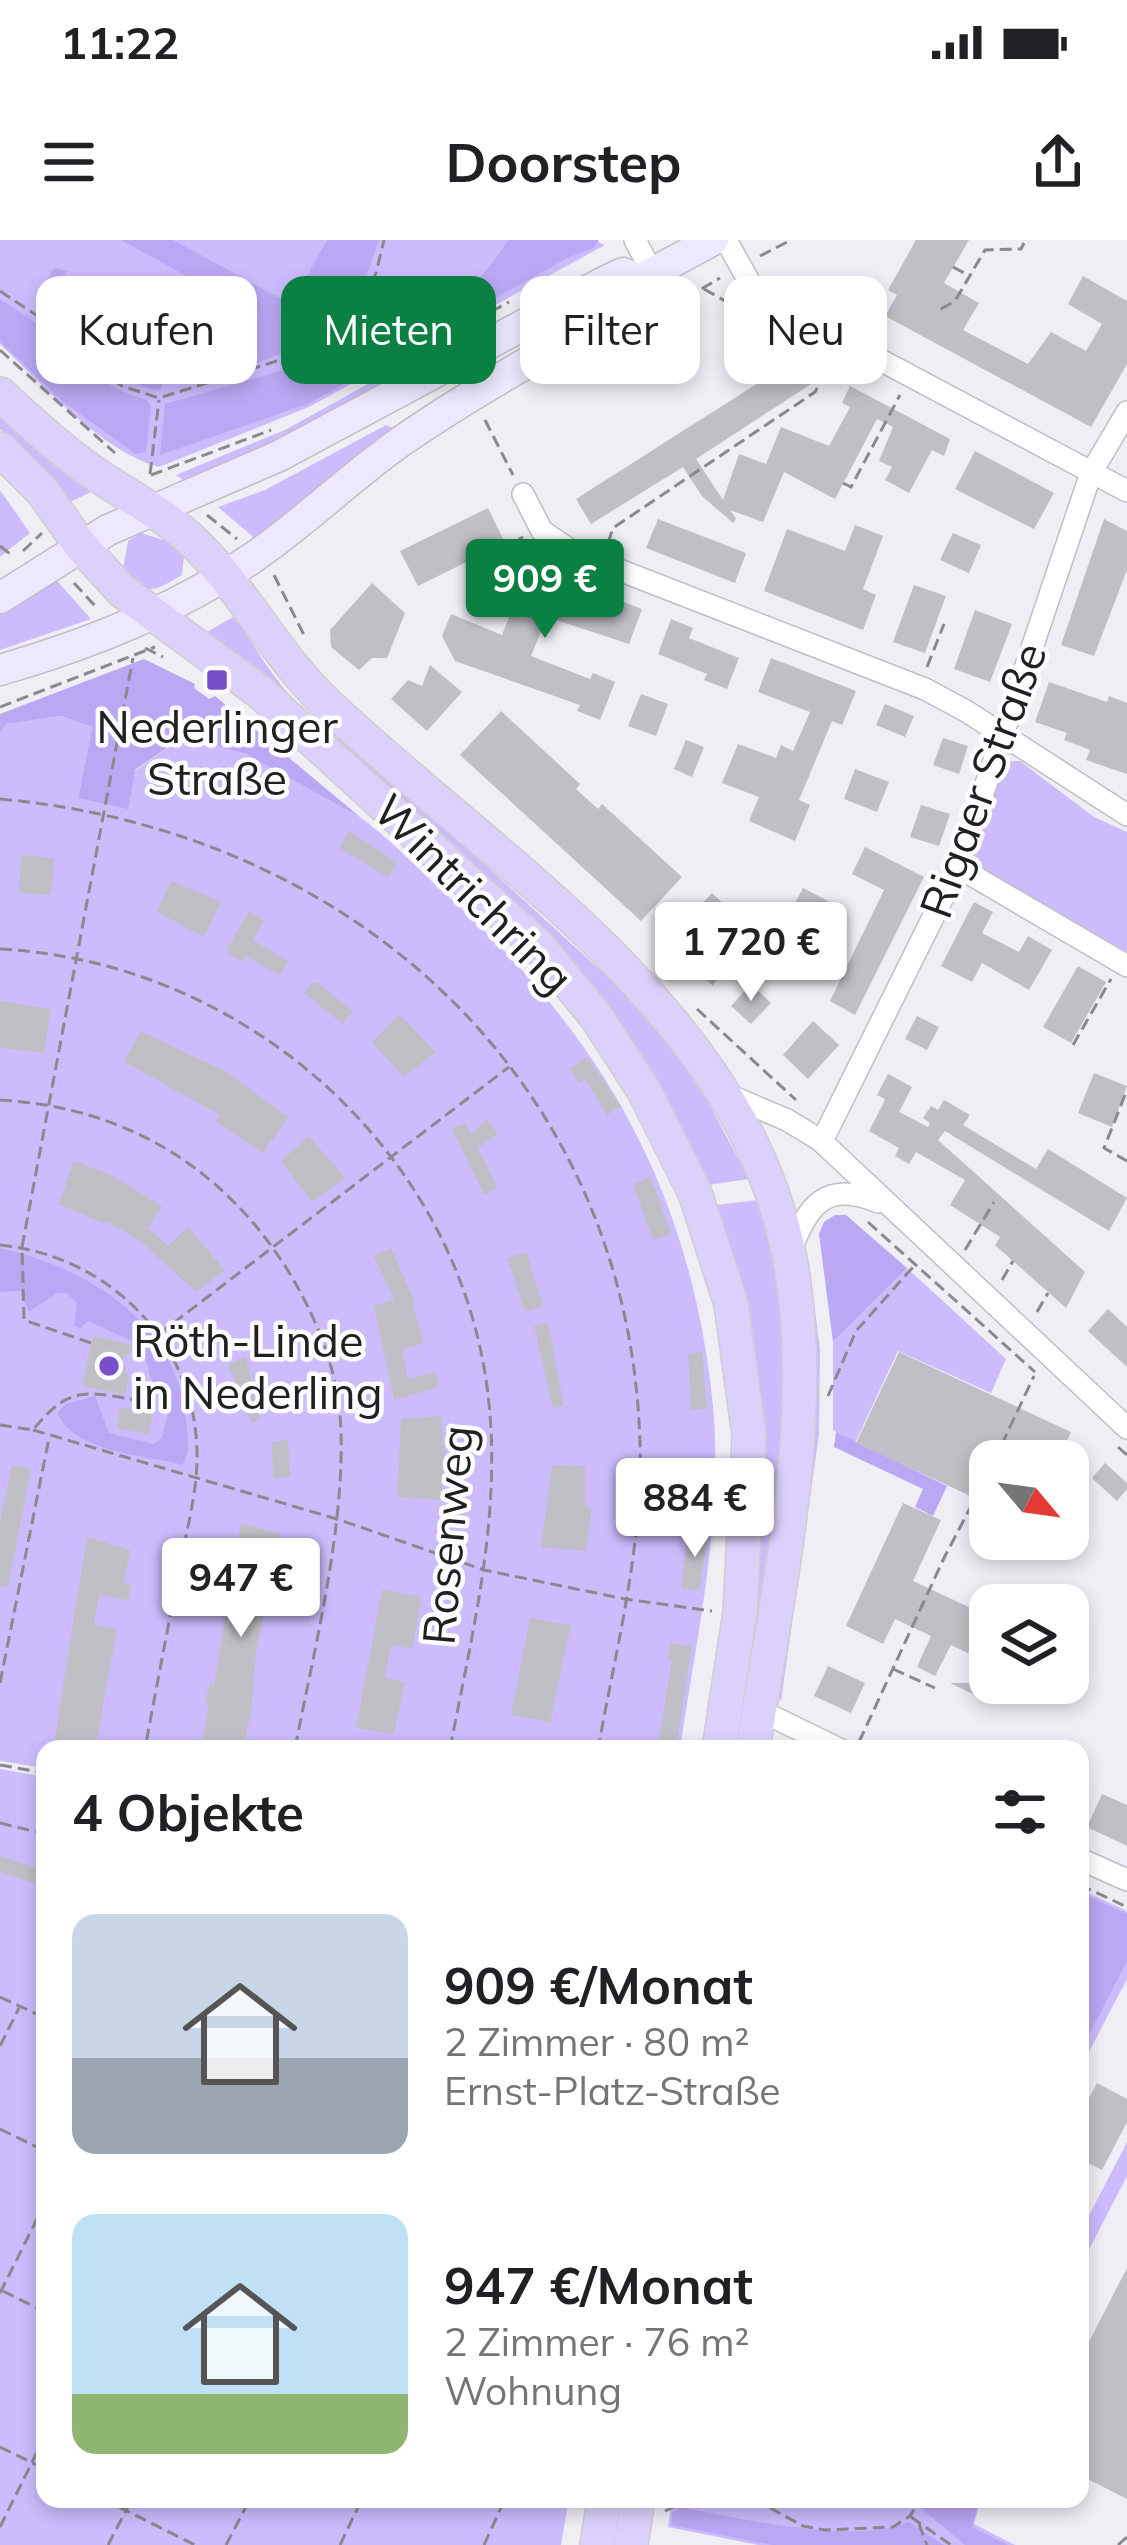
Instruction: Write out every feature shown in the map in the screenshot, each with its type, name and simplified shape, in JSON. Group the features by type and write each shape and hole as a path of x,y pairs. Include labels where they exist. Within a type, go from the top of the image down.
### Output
{"main road":[{"path":"617,276 646,276 713,240"},
{"path":"0,598 81,546 151,492 184,496 279,456 520,328"},
{"path":"0,670 163,641 235,586 273,566 402,441 520,366"},
{"name":"Wintrichring","path":"0,394 86,468 151,492 235,586 314,691 636,982 694,1048 726,1094 770,1185 789,1255 799,1339 798,1429 754,1740"},
{"name":"Wintrichring","path":"0,449 41,491 81,546 163,641 261,693 539,947 597,1018 644,1091 695,1193 731,1304 749,1435 740,1612 720,1740"},
{"path":"597,2545 603,2508"},
{"path":"631,2545 650,2508"}],"street":[{"path":"635,240 646,276"},
{"path":"726,240 745,276"},
{"path":"887,366 1127,491"},
{"name":"Rigaer Straße","path":"820,1140 958,866 1091,473 1127,412"},
{"path":"523,494 542,531 573,552 919,687 966,711 1127,815"},
{"path":"958,866 1127,966"},
{"path":"726,1094 820,1140 1122,1429"},
{"path":"789,1255 802,1222 829,1195 858,1194 896,1210"},
{"path":"759,1710 821,1740"},
{"path":"1089,1863 1127,1880"}],"path":[{"path":"375,276 384,240"},
{"path":"700,290 791,240"},
{"path":"941,309 955,301 985,250 982,240"},
{"path":"985,250 1021,249 1024,243"},
{"path":"953,267 970,275"},
{"path":"0,291 51,325 122,386 159,398 281,360"},
{"path":"496,309 512,301"},
{"path":"0,350 122,458"},
{"path":"601,563 614,528 815,392 819,384"},
{"path":"843,483 851,487 900,394"},
{"path":"151,492 159,398"},
{"path":"482,412 523,494"},
{"path":"151,492 273,429"},
{"path":"136,467 151,492"},
{"path":"151,492 184,496 273,566 235,586"},
{"path":"0,546 15,558 38,536"},
{"path":"919,687 944,624"},
{"path":"0,707 163,641"},
{"path":"91,1343 24,1320 22,1247 133,656"},
{"path":"0,799 102,813 203,841 322,897 412,964 464,1012 511,1066 551,1128 585,1193 631,1346 641,1480 600,1740"},
{"name":"Rosenweg","path":"0,949 74,958 175,987 278,1043 334,1091 391,1156 433,1225 458,1279 484,1372 493,1466 484,1570 452,1740"},
{"path":"1073,1045 1107,985"},
{"path":"159,1334 511,1066"},
{"path":"1125,1095 1104,1148 1127,1162"},
{"path":"0,1100 49,1102 94,1115 171,1150 221,1187 272,1246 311,1308 337,1388 341,1429 337,1519 297,1740"},
{"path":"955,1267 994,1202"},
{"path":"856,1210 1035,1372 1004,1440"},
{"path":"0,1245 22,1247 89,1272 127,1297 159,1334 187,1387 196,1477 147,1740"},
{"path":"823,1407 856,1331 915,1265"},
{"path":"33,1430 58,1402 76,1394 136,1400"},
{"path":"0,1425 33,1430 337,1519 484,1570 625,1599 714,1611"},
{"path":"1122,1429 1127,1456"},
{"path":"0,1683 50,1436"},
{"path":"859,1740 969,1513"},
{"path":"893,1668 935,1688"},
{"path":"0,1765 36,1771"},
{"path":"0,1822 36,1832"},
{"path":"1089,1890 1127,1907"},
{"path":"0,1997 36,2014"},
{"path":"0,2046 20,2006"},
{"path":"0,2129 36,2147"},
{"path":"36,2220 1,2292 36,2308"},
{"path":"0,2447 36,2465"},
{"path":"0,2527 36,2455"},
{"path":"120,2508 195,2545"},
{"path":"109,2545 128,2508"},
{"path":"226,2545 245,2508"},
{"path":"340,2545 358,2508"},
{"path":"484,2545 501,2508"},
{"path":"770,2508 802,2526 826,2530 892,2527 915,2508"},
{"path":"910,2516 951,2545"},
{"path":"919,2523 927,2545"},
{"path":"1118,2545 1127,2537"}],"shaded area":[{"path":"0,240 594,240 605,245 548,276 520,276 520,292 496,305 496,276 281,276 281,384 351,384 309,407 159,467 116,447 41,384 257,384 257,276 36,276 36,379 0,344"},
{"path":"121,240 173,240 239,276 186,276"},
{"path":"327,240 379,240 367,276 307,276"},
{"path":"508,240 599,240 594,248 535,276 520,276 520,284 496,298 496,276 481,276"},
{"path":"54,268 67,271 64,276 50,276"},
{"path":"257,286 281,299 281,354 257,363"},
{"path":"0,299 36,323 36,376 0,342"},
{"path":"281,371 281,384 344,384 310,403 160,455 165,404 235,384 257,384 257,378"},
{"path":"44,384 109,384 147,400 151,406 146,452 136,454"},
{"path":"368,384 385,384 287,436 183,480 176,475 287,429"},
{"path":"0,410 93,491 68,503 0,429"},
{"path":"386,425 395,429 258,541 218,507 265,490"},
{"path":"0,490 30,533 0,557"},
{"path":"141,533 167,541 184,556 182,575 150,589 130,578 123,568 128,541"},
{"path":"52,575 91,619 0,650 0,609"},
{"path":"235,616 294,700 344,736 632,999 696,1079 749,1179 708,1185 668,1103 620,1028 565,959 443,835 241,658 205,633"},
{"path":"144,659 195,684 209,699 215,696 360,817 246,754 184,736 135,770 128,809 78,798 92,727 61,716 6,724 0,733 0,714"},
{"path":"61,716 92,727 78,798 135,771 184,736 259,760 302,782 389,841 495,942 589,1055 626,1115 682,1246 712,1396 712,1529 681,1740 36,1740 36,1767 0,1761 0,733 5,724"},
{"path":"999,761 1020,761 1094,817 1127,832 1127,952 980,867 969,853"},
{"path":"758,1200 783,1337 780,1474 741,1740 735,1740 761,1410 749,1321 716,1205"},
{"path":"846,1215 907,1268 833,1342 819,1234 824,1222"},
{"path":"0,1248 95,1285 146,1328 166,1355 179,1385 188,1444 182,1465 95,1445 66,1427 57,1413 66,1404 95,1396 109,1433 154,1444 162,1437 169,1409 165,1393 150,1378 143,1346 88,1321 80,1328 74,1325 77,1303 67,1293 57,1293 29,1312 20,1291 0,1292"},
{"path":"809,1261 820,1350 819,1434 781,1701 776,1693 804,1262"},
{"path":"907,1268 1006,1359 991,1393 898,1351 855,1443 833,1430 833,1342"},
{"path":"836,1432 947,1486 933,1516 915,1507 923,1489 834,1447"},
{"path":"0,1769 36,1775 36,2508 567,2508 561,2545 0,2545"},
{"path":"1089,1893 1127,1911 1127,1979 1089,2052"},
{"path":"1089,1896 1127,1914 1127,1961 1089,2035"},
{"path":"1127,2142 1127,2176 1089,2250 1089,2216"},
{"path":"671,2508 978,2508 974,2524 1015,2545 758,2545 668,2527"},
{"path":"686,2508 829,2531 909,2522 944,2545 772,2545 671,2525 672,2513"},
{"path":"977,2508 972,2527 1008,2545 965,2545 923,2510"}],"building":[{"path":"916,240 969,240 944,283 979,303 963,330 1028,364 1051,332 1086,351 1102,324 1068,304 1083,276 1127,301 1127,364 1091,427 887,317 897,295 888,290"},
{"path":"757,384 811,384 696,459 723,500 739,454 766,464 781,427 829,446 850,407 842,403 850,386 950,439 944,456 932,450 909,493 885,480 892,467 879,461 893,427 877,419 835,499 784,472 763,522 730,510 736,519 733,523 702,496 683,467 591,524 576,499"},
{"path":"975,451 1054,493 1034,529 955,489"},
{"path":"488,508 505,543 418,586 400,551"},
{"path":"658,519 746,553 735,583 646,548"},
{"path":"1104,519 1127,531 1127,570 1094,656 1061,645"},
{"path":"855,525 883,536 863,589 876,595 863,630 764,591 787,529 845,551"},
{"path":"953,533 981,545 969,573 940,560"},
{"path":"526,574 573,592 576,584 642,609 629,644 547,617 531,656 590,679 593,673 615,682 600,720 577,711 580,705 455,661 442,636 451,614 502,635"},
{"path":"372,583 405,613 387,658 372,658 359,670 331,647 330,630"},
{"path":"914,585 946,596 925,653 893,642"},
{"path":"975,610 1012,624 990,682 954,669"},
{"path":"671,619 693,628 689,638 739,658 727,689 704,680 707,674 658,654"},
{"path":"771,658 856,691 842,725 832,721 799,800 810,805 795,841 749,821 759,797 722,783 738,744 776,758 781,745 793,751 810,712 758,692"},
{"path":"430,665 462,692 427,731 391,699 408,680 422,686"},
{"path":"1049,682 1107,702 1109,696 1127,703 1127,774 1086,760 1090,750 1064,740 1067,733 1035,722"},
{"path":"641,694 668,704 656,736 628,726"},
{"path":"885,704 914,716 905,737 876,725"},
{"path":"501,711 580,784 576,789 598,809 602,804 682,877 641,921 460,755"},
{"path":"943,738 968,746 959,774 933,765"},
{"path":"686,740 704,747 692,777 674,769"},
{"path":"855,769 889,782 877,812 844,799"},
{"path":"921,805 950,814 939,846 910,837"},
{"path":"349,831 398,863 388,877 339,848"},
{"path":"865,847 924,877 855,1015 830,1001 884,890 852,874"},
{"path":"21,855 54,858 51,895 19,893"},
{"path":"171,881 221,902 204,937 157,912"},
{"path":"803,888 828,901 813,929 788,916"},
{"path":"712,893 743,922 713,986 666,943"},
{"path":"974,902 993,912 982,933 1019,952 1028,936 1052,950 1029,990 982,963 972,982 941,966"},
{"path":"249,911 264,920 253,940 288,961 280,975 245,956 242,961 229,954 227,949"},
{"path":"1078,966 1106,982 1071,1043 1043,1027"},
{"path":"311,983 318,983 353,1011 343,1024 304,993"},
{"path":"751,984 771,1003 751,1024 731,1006"},
{"path":"0,1001 51,1009 44,1053 0,1048"},
{"path":"399,1014 436,1052 404,1077 372,1043"},
{"path":"917,1016 939,1027 927,1050 905,1039"},
{"path":"813,1021 839,1045 808,1079 783,1055"},
{"path":"140,1031 227,1072 288,1117 263,1153 215,1121 220,1115 124,1062"},
{"path":"587,1057 621,1106 607,1115 585,1079 580,1083 570,1068"},
{"path":"1094,1073 1127,1086 1112,1127 1078,1113"},
{"path":"888,1074 912,1087 899,1112 928,1127 930,1123 923,1118 931,1106 938,1110 944,1100 970,1115 963,1125 1036,1169 1048,1149 1127,1198 1109,1231 945,1131 938,1140 1085,1272 1066,1308 995,1245 1000,1237 950,1205 965,1180 916,1152 909,1164 895,1156 899,1148 869,1131 885,1099 877,1095"},
{"path":"487,1119 498,1134 478,1148 497,1187 484,1195 452,1129 465,1123 471,1134"},
{"path":"309,1136 345,1178 312,1202 281,1161"},
{"path":"74,1161 113,1176 162,1206 148,1228 168,1246 188,1227 225,1270 196,1292 140,1241 106,1221 59,1204"},
{"path":"651,1177 671,1234 653,1240 635,1189 635,1183"},
{"path":"391,1248 415,1302 424,1343 402,1350 408,1379 435,1372 439,1387 394,1400 374,1306 394,1299 374,1256"},
{"path":"526,1252 543,1306 525,1312 507,1258"},
{"path":"1108,1309 1127,1327 1127,1367 1088,1331"},
{"path":"548,1322 564,1406 553,1408 534,1326"},
{"name":"Röth-Linde in Nederling","path":"93,1336 137,1346 114,1367 123,1363 129,1377 125,1395 82,1386"},
{"path":"702,1351 707,1409 691,1410 688,1354"},
{"path":"899,1352 1071,1432 1067,1440 969,1440 969,1495 856,1443"},
{"path":"246,1357 260,1420 251,1423 228,1364"},
{"path":"120,1408 153,1412 149,1434 117,1429"},
{"path":"441,1416 442,1500 397,1497 401,1419"},
{"path":"288,1440 290,1477 273,1478 272,1442"},
{"path":"1105,1463 1127,1483 1117,1501 1092,1478"},
{"path":"12,1465 31,1469 8,1587 0,1586 0,1522"},
{"path":"552,1465 585,1466 585,1507 592,1508 586,1551 541,1547"},
{"path":"903,1503 941,1520 913,1581 969,1607 968,1653 951,1645 935,1676 917,1667 931,1636 895,1619 883,1644 846,1626"},
{"path":"241,1523 280,1534 256,1653 245,1740 203,1740 209,1703 205,1703 209,1684 214,1685"},
{"path":"689,1530 709,1532 699,1591 681,1588"},
{"path":"87,1537 130,1550 124,1583 131,1585 128,1600 99,1595 94,1625 117,1629 97,1740 54,1740"},
{"path":"382,1590 422,1597 412,1649 391,1645 385,1678 405,1682 394,1734 356,1728"},
{"path":"530,1618 571,1625 550,1722 511,1715"},
{"path":"670,1643 692,1646 677,1740 659,1740 672,1660 668,1660"},
{"path":"828,1666 865,1683 851,1713 814,1696"},
{"path":"1102,1794 1127,1805 1127,1846 1089,1828"},
{"path":"0,1856 36,1867 36,1884 0,1872"},
{"path":"1097,2083 1127,2099 1127,2122 1102,2170 1089,2164 1089,2098"},
{"path":"1127,2268 1127,2499 1089,2480 1089,2342"}],"place":[{"name":"Nederlinger Straße","path":"217,680"},
{"name":"Röth-Linde in Nederling","path":"109,1366"}]}
